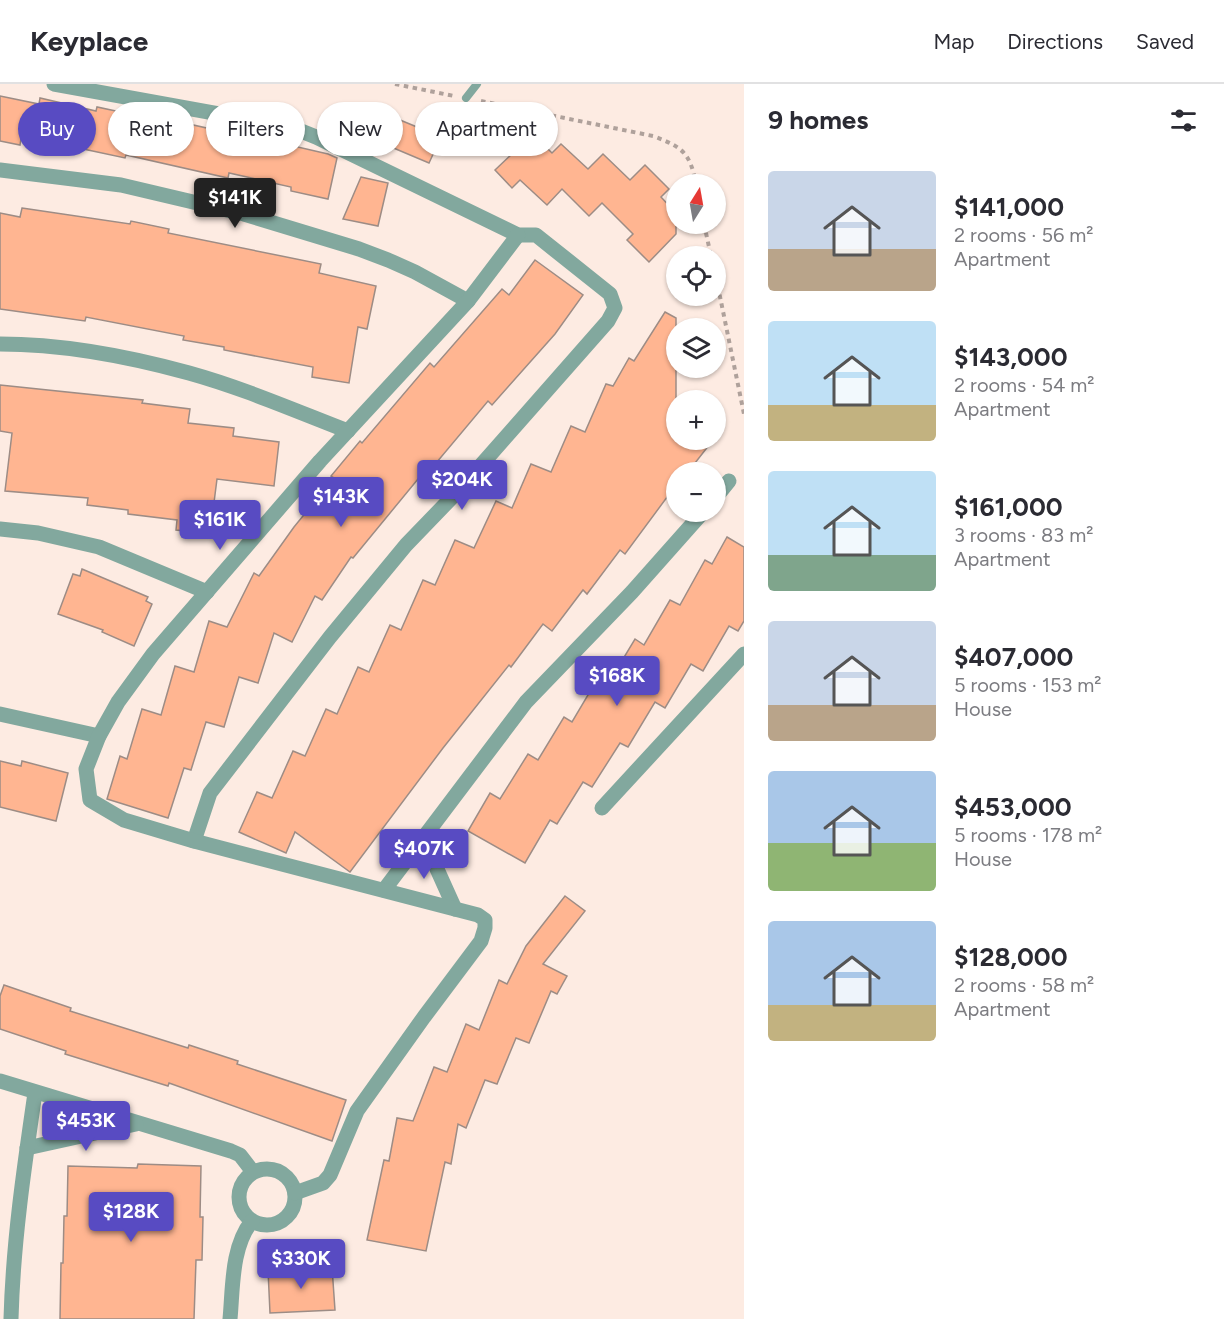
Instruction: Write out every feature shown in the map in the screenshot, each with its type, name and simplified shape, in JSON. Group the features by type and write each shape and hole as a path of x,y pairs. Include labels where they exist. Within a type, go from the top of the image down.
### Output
{"street":[{"path":"54,84 291,126 316,136 518,236 528,234 536,236 610,294 615,308 608,321 460,489 406,545 330,637 210,793 194,841"},
{"path":"0,170 121,184 244,214 388,260 415,272 468,302"},
{"path":"295,1193 323,1183 330,1175 357,1111 481,941 486,928 485,920 478,915 194,841 124,820 90,800 86,769 99,736 118,702 146,664 348,431 468,302 518,236"},
{"path":"0,344 35,344 72,348 189,373 348,431"},
{"path":"726,485 729,481"},
{"path":"384,890 526,702 632,592 694,522"},
{"path":"0,529 38,533 99,547 207,592"},
{"path":"602,808 744,654"},
{"path":"0,714 99,736"},
{"path":"423,838 455,909"},
{"path":"0,1081 240,1155 253,1172"},
{"path":"11,1319 14,1269 35,1093"},
{"path":"27,1148 138,1123"},
{"path":"271,1169 287,1177 295,1193 295,1203 291,1214 283,1221 273,1225 262,1225 252,1221 242,1211 238,1197 243,1182 253,1172 271,1169"},
{"path":"230,1319 234,1272 242,1239 252,1221"}],"lane":[{"path":"466,98 477,84"}],"path":[{"path":"395,84 653,136 673,144 687,155 693,174"},
{"path":"722,306 744,414"}],"building":[{"path":"0,96 29,102 18,102 18,145 0,141"},
{"path":"40,98 57,102 39,102"},
{"path":"97,107 108,109 108,154 96,152"},
{"path":"403,121 415,126 415,156 432,156 429,163 403,152"},
{"path":"194,125 206,128 206,156 305,156 305,149 317,151 317,156 337,158 328,199 291,191 291,187 229,173 228,178 130,156 194,156"},
{"path":"561,144 588,169 603,154 630,180 645,165 666,186 666,192 661,197 666,202 666,234 676,234 649,262 627,240 633,234 602,203 589,216 562,189 547,205 520,180 512,188 495,170 510,156 558,156 558,147"},
{"path":"361,177 388,183 378,226 343,219"},
{"path":"22,208 130,224 131,221 169,229 168,233 321,264 319,273 376,286 367,329 358,327 349,383 312,377 313,367 224,350 224,347 183,340 184,336 86,317 85,321 0,309 0,213 20,217"},
{"path":"535,260 583,295 555,334 492,405 488,401 421,481 418,479 353,558 351,557 322,600 315,596 292,642 274,633 258,683 239,677 224,727 206,722 191,770 184,768 168,818 107,799 120,756 127,759 142,709 161,715 175,666 194,672 209,621 227,627 254,573 259,576 294,527 334,478 331,476 360,441 362,443 430,363 434,367 502,289 509,295"},
{"path":"665,312 676,318 666,318 666,378 676,378 676,390 666,390 666,450 705,450 696,462 666,462 666,499 625,554 620,550 587,594 583,590 552,631 543,624 511,667 509,665 443,748 350,872 295,832 286,853 239,832 257,792 272,798 293,751 305,756 326,709 337,714 358,667 369,672 390,625 401,630 423,580 435,585 455,540 474,548 496,501 512,508 531,464 551,472 571,426 585,432 606,384 613,386 629,358 634,361"},
{"path":"0,385 143,400 142,403 190,409 188,423 234,428 233,436 279,442 274,486 217,479 210,534 176,530 177,520 128,514 128,510 87,505 88,498 5,491 12,433 0,431"},
{"path":"727,537 744,547 744,621 738,631 729,626 703,671 691,664 665,708 655,702 628,747 620,743 592,787 583,782 557,824 550,820 525,863 468,831 490,793 500,799 528,754 538,760 564,717 572,722 598,678 608,684 635,639 644,645 670,600 680,605 705,560 712,564"},
{"path":"82,569 148,597 146,601 152,604 134,646 102,632 103,630 58,614 73,574 80,576"},
{"path":"0,761 21,766 22,761 68,773 56,821 0,807"},
{"path":"565,896 585,911 543,964 567,976 557,994 551,991 529,1043 516,1038 497,1084 485,1080 466,1128 458,1124 451,1164 445,1162 426,1251 367,1240 384,1160 389,1161 397,1118 413,1121 434,1067 447,1072 466,1024 479,1030 499,980 507,984 526,946"},
{"path":"4,985 71,1008 70,1011 188,1048 189,1045 238,1061 237,1064 346,1100 332,1141 169,1083 168,1086 65,1054 66,1051 0,1029 0,996"},
{"path":"138,1164 201,1166 202,1260 196,1260 194,1319 60,1319 61,1263 63,1263 64,1216 67,1216 68,1166 137,1168"},
{"path":"332,1267 335,1310 270,1313 268,1270"}]}
